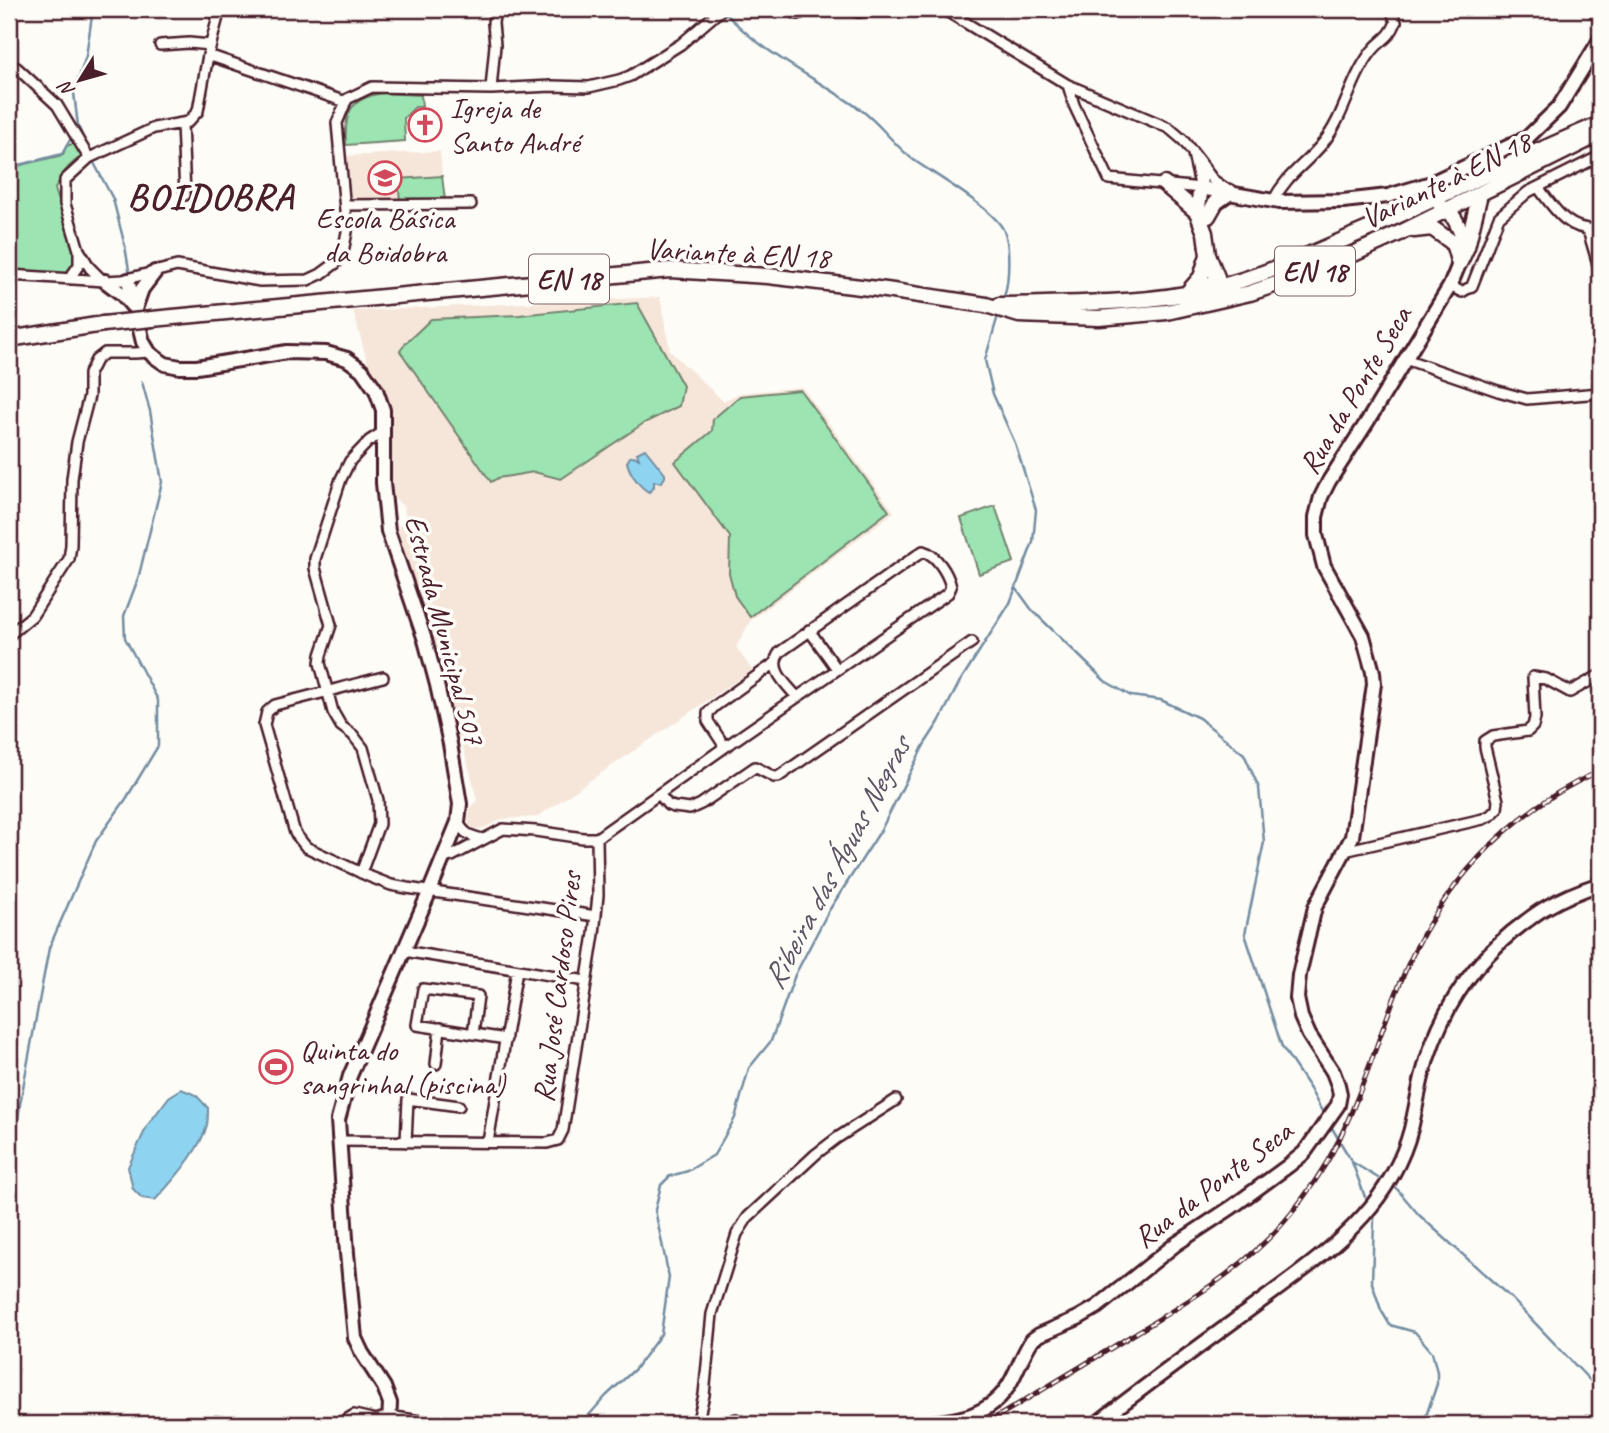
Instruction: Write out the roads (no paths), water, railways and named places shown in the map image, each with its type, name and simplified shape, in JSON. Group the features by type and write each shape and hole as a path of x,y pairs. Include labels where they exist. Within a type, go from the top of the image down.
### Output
{"main road":[{"name":"Variante à EN 18","path":"986,305 1106,302 1171,296 1210,289 1311,254 1600,124"},
{"name":"Variante à EN 18","path":"9,339 103,324 670,270 768,276 886,290 986,305 1019,315 1099,318 1167,312 1250,293 1316,271 1402,232 1600,134"},
{"path":"1447,209 1468,183"},
{"path":"1164,184 1202,214"},
{"path":"1196,305 1217,277 1208,255 1201,188"},
{"path":"1202,214 1230,192"},
{"path":"1460,245 1480,194"},
{"path":"1422,205 1447,209 1454,219 1460,245 1459,264"},
{"path":"1402,232 1432,228 1460,245"},
{"path":"1187,293 1201,277 1208,255"},
{"path":"1215,269 1237,281"},
{"path":"1201,277 1222,299"}],"street":[{"path":"84,280 79,250 65,204 65,180 89,158 154,128 188,122 198,111 208,55 220,10 206,9"},
{"path":"491,89 495,9"},
{"path":"792,9 796,14 803,9"},
{"path":"850,9 858,12 866,9"},
{"path":"944,9 1068,85 1169,128 1193,152 1199,168 1201,188"},
{"path":"1273,201 1281,186 1324,142 1373,49 1391,33 1396,22 1391,9"},
{"path":"9,275 128,280 177,266 260,281 308,280 336,263 343,252 347,232 337,123 347,99 372,87 589,87 631,76 681,44 720,11"},
{"path":"1068,85 1074,105 1108,179 1201,188 1273,201 1343,201 1388,196 1431,183 1527,138 1559,107 1600,40"},
{"path":"160,45 211,45"},
{"path":"208,55 346,102"},
{"path":"9,64 17,68 57,105 89,158"},
{"path":"182,123 185,195"},
{"path":"1450,286 1462,292 1472,286 1499,217 1528,192 1600,156"},
{"path":"1199,168 1230,192"},
{"path":"1182,186 1199,168"},
{"path":"1538,187 1559,216 1588,230 1600,229"},
{"path":"345,205 471,204"},
{"path":"1588,230 1600,271"},
{"name":"Rua da Ponte Seca","path":"920,1424 946,1422 984,1410 1009,1386 1032,1340 1097,1307 1176,1244 1304,1153 1338,1105 1338,1085 1333,1072 1309,1035 1297,998 1299,975 1315,908 1352,836 1374,684 1363,636 1324,566 1316,535 1316,517 1329,481 1450,286 1459,264"},
{"path":"69,279 83,266"},
{"path":"83,266 122,294 135,309"},
{"path":"135,309 142,289 155,272"},
{"path":"9,635 32,616 69,559 72,478 77,442 89,396 89,374 96,360 105,353 149,352 128,280"},
{"name":"Estrada Municipal 507","path":"149,352 165,364 180,367 197,367 287,352 326,353 346,359 362,370 376,390 383,410 383,483 388,531 425,640 437,685 460,804 458,822 444,858 349,1076 338,1120 355,1338 384,1387 390,1404 389,1420"},
{"path":"1405,359 1527,399 1600,393"},
{"path":"361,873 379,824 378,800 363,748 337,720 327,691 320,663 331,625 315,568 315,559 341,479 350,461 383,432"},
{"path":"444,858 503,829 597,838 948,593 951,587 948,577 930,553 923,551 780,652 775,658 775,667 797,697"},
{"path":"809,630 837,669"},
{"path":"659,794 674,807 690,809 755,767 778,777 972,642"},
{"path":"725,747 708,721 708,713 775,663"},
{"path":"1344,851 1491,815 1497,808 1498,801 1485,741 1493,736 1528,731 1533,726 1533,677 1546,679 1570,692 1600,675"},
{"path":"383,677 275,705 267,712 264,726 295,833 300,842 361,873 391,884 596,916"},
{"path":"458,822 468,835 483,839"},
{"name":"Rua José Cardoso Pires","path":"488,1142 547,1143 558,1140 563,1130 596,916 597,838"},
{"path":"1096,1424 1296,1275 1339,1240 1364,1215 1401,1157 1437,1029 1462,987 1477,966 1518,927 1545,907 1600,884"},
{"path":"404,951 586,981"},
{"path":"339,1141 488,1142 517,970"},
{"path":"473,1034 478,996 423,989 417,1025 440,1028 473,1034 506,1039"},
{"path":"436,1064 440,1028"},
{"path":"406,1142 408,1099 459,1106"},
{"path":"697,1424 704,1395 712,1314 737,1234 748,1217 817,1154 896,1100"},
{"path":"339,1424 354,1415 376,1420 439,1424"},
{"path":"726,1424 736,1419 746,1424"}],"water":[{"path":"645,449 665,474 661,483 654,481 654,487 649,492 635,479 627,462 634,456 639,459 637,453"},
{"path":"181,1089 196,1095 208,1108 203,1135 185,1165 155,1200 142,1198 133,1189 128,1167 147,1126 169,1097"}],"waterway":[{"path":"88,148 78,126 74,93 86,56 93,9"},
{"name":"Ribeira das Águas Negras","path":"723,10 771,52 861,110 915,161 976,202 997,221 1006,235 1008,253 1004,297"},
{"path":"9,166 62,154 78,126"},
{"path":"93,161 113,199 129,270"},
{"name":"Ribeira das Águas Negras","path":"581,1424 635,1369 661,1334 669,1277 655,1210 661,1185 670,1176 688,1171 714,1155 735,1118 749,1068 771,1041 795,975 828,912 881,830 959,683 1010,603 1033,542 1036,510 1015,443 993,394 985,360 997,319"},
{"path":"9,1166 49,948 96,841 126,799 158,746 158,700 125,638 124,616 138,579 162,482 150,411 142,382"},
{"path":"1016,588 1032,610 1105,681 1131,696 1161,700 1199,718 1244,754 1259,788 1264,842 1245,934 1282,1047 1324,1115"},
{"path":"1332,1128 1352,1162 1365,1197"},
{"path":"1352,1162 1378,1178"},
{"path":"1391,1186 1512,1299 1600,1391"},
{"path":"1371,1212 1374,1220 1372,1283 1381,1310 1390,1325 1415,1332 1432,1352 1437,1384 1425,1424"},
{"path":"9,1220 9,1289"}],"railway":[{"path":"985,1424 1197,1295 1242,1262 1282,1224 1314,1183 1338,1142 1416,947 1456,885 1480,856 1535,808 1600,771"}],"place":[{"name":"Igreja de Santo André","path":"425,125"},
{"name":"Escola Básica da Boidobra","path":"385,178"},
{"name":"Quinta do sangrinhal (piscina)","path":"276,1067"}],"district":[{"name":"BOIDOBRA","path":"211,196"}]}
